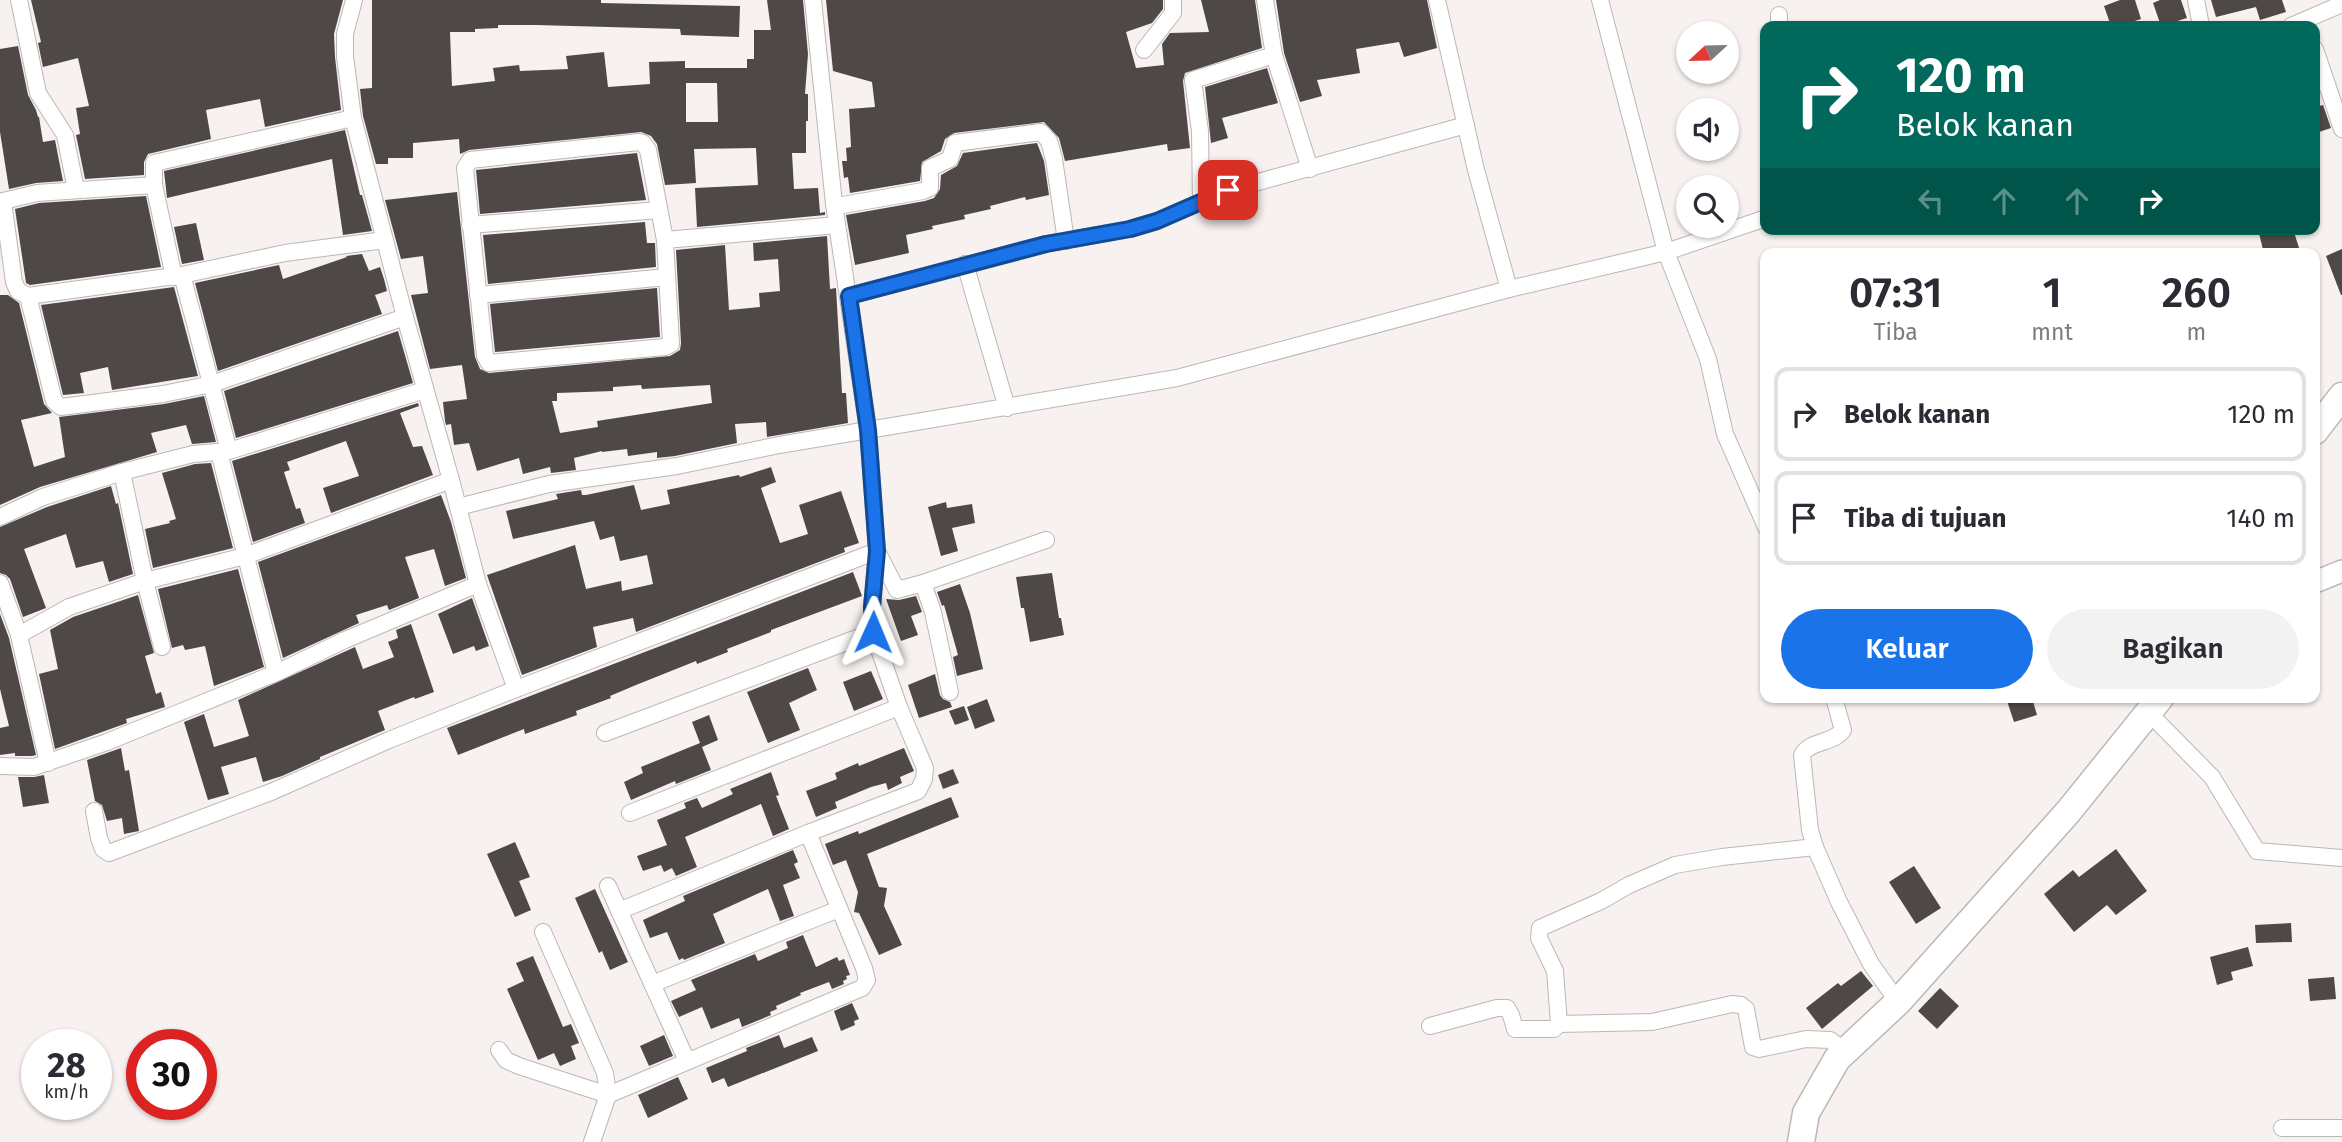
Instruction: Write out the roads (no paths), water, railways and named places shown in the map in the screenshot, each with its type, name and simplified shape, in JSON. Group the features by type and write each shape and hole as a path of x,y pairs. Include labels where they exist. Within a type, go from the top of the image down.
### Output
{"main road":[{"path":"2320,425 2342,396"},
{"path":"1801,1142 1806,1113 1837,1059 1898,1002 2068,812 2154,706"}],"street":[{"path":"19,0 38,93 65,135 76,190"},
{"path":"354,0 345,34 353,118 478,584 516,689"},
{"path":"619,911 918,791 924,779 925,768 899,707 873,632 872,607 877,551 868,430 834,204 813,0"},
{"path":"1144,50 1174,13 1173,0"},
{"path":"1265,0 1275,55 1310,169"},
{"path":"1437,0 1509,289"},
{"path":"2196,0 2200,21"},
{"path":"2307,21 2342,4"},
{"path":"1601,6 1666,252 1708,359 1725,434 1760,513"},
{"path":"1201,201 1200,131 1193,80 1275,55"},
{"path":"2320,64 2342,128"},
{"path":"276,673 245,556 212,384 178,276 154,185 152,167 157,161 353,118"},
{"path":"849,296 965,264 1130,229 1157,221 1228,190 1466,125"},
{"path":"834,204 843,205 930,188 930,168 950,159 956,143 1041,132 1049,141 1054,159 1066,241"},
{"path":"643,143 648,150 665,240 671,344 506,363 493,364 486,360 470,225 465,168 470,160 643,143"},
{"path":"154,185 37,193 2,201 14,282 18,290 28,296 178,276 285,253 385,240"},
{"path":"470,225 659,210"},
{"path":"458,507 549,484 677,466 779,445 1177,378 1509,289 1666,252 1760,220"},
{"path":"665,240 837,225"},
{"path":"965,264 1007,408"},
{"path":"478,295 667,277"},
{"path":"28,296 54,401 58,407 163,394 212,384 405,317"},
{"path":"0,517 43,497 122,472 193,454 224,452 425,390"},
{"path":"122,472 162,647"},
{"path":"19,635 68,607 145,581 245,556 452,480"},
{"path":"877,551 897,590 1046,540"},
{"path":"94,811 99,838 103,849 109,853 271,792 388,740 516,689 877,551"},
{"path":"2320,580 2342,571"},
{"path":"0,583 19,635 48,763"},
{"path":"923,583 933,612 950,692"},
{"path":"0,766 34,767 107,742 276,673 345,640 478,584"},
{"path":"605,733 873,632"},
{"path":"1835,703 1843,730 1839,736 1807,748 1802,755 1811,830 1815,847 1839,902 1871,964 1898,1002"},
{"path":"2154,706 2213,777 2257,851 2342,858"},
{"path":"630,813 899,707"},
{"path":"499,1050 506,1060 606,1100 687,1061 862,988 867,980 864,968 808,833"},
{"path":"1559,1024 1555,971 1539,938 1540,928 1675,865 1815,847"},
{"path":"608,886 687,1061"},
{"path":"652,984 839,909"},
{"path":"543,932 605,1073 606,1100 592,1142"},
{"path":"1430,1026 1497,1007 1507,1008 1516,1029 1554,1029 1559,1024 1652,1022 1732,1004 1746,1009 1754,1047 1759,1049 1807,1039 1830,1040 1846,1052"},
{"path":"2282,1128 2342,1128"}]}
